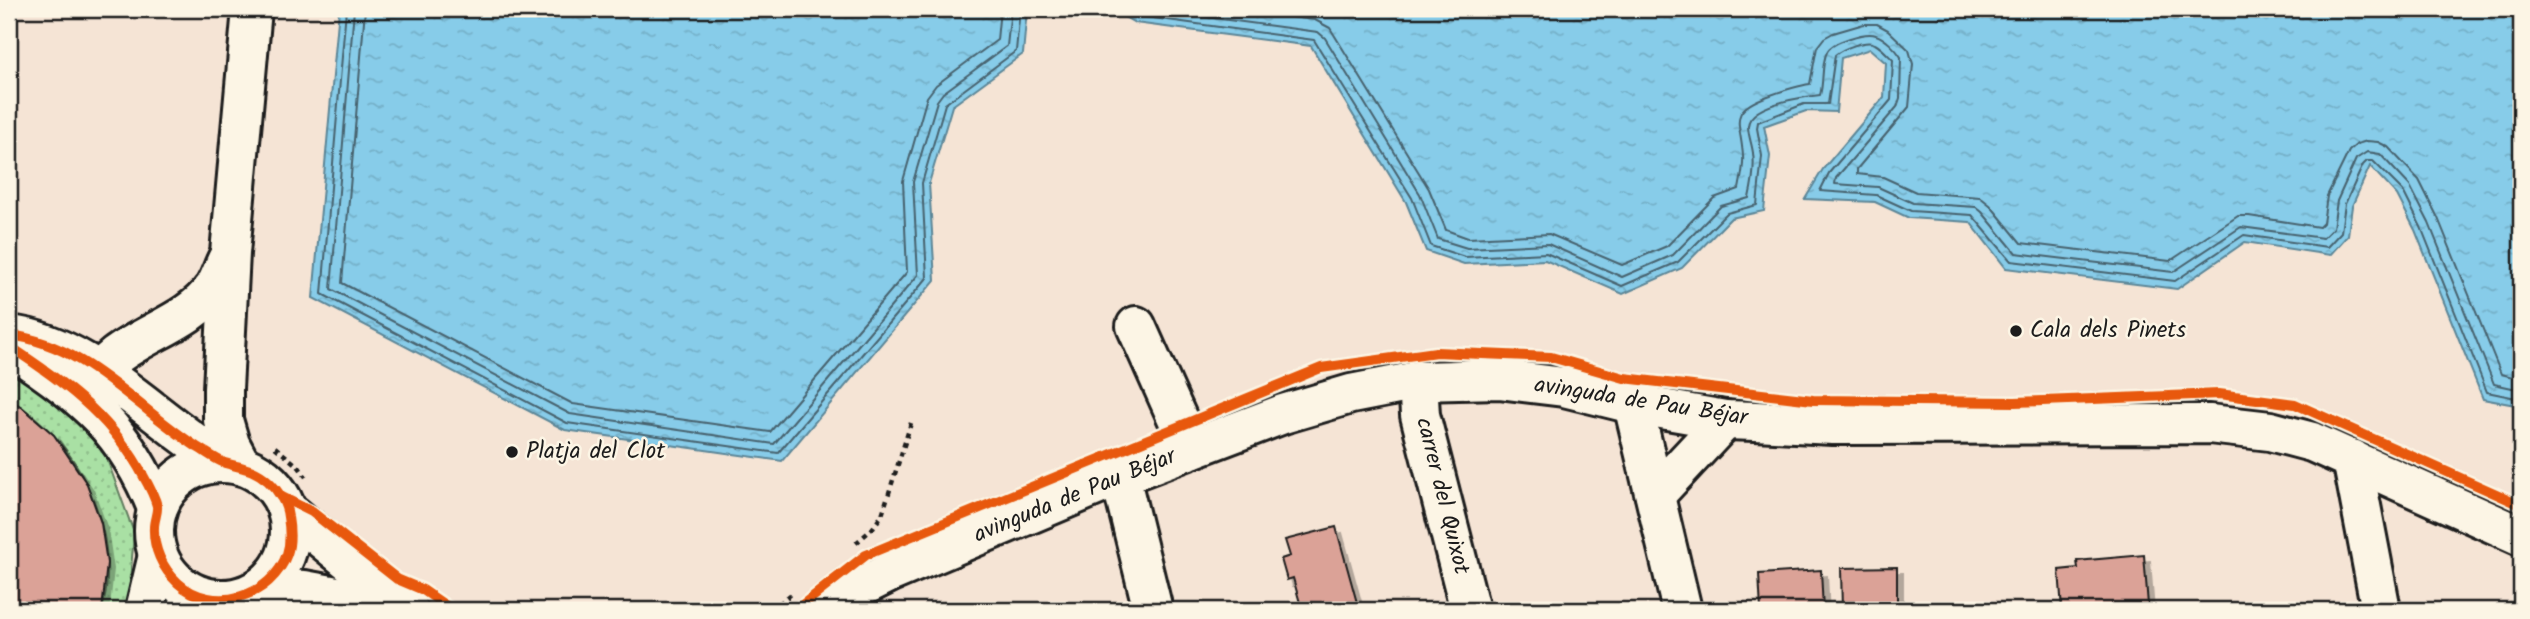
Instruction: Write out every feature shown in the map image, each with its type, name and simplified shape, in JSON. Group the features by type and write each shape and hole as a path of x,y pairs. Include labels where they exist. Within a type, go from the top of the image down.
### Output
{"street":[{"path":"232,464 223,420 230,253 252,9"},
{"path":"89,385 126,348 182,316 199,303 214,288 230,253"},
{"path":"1136,326 1191,449"},
{"path":"9,335 54,347 89,385 195,446 256,472 270,482 281,496 299,497 409,610"},
{"path":"9,346 60,379 89,385"},
{"name":"avinguda de Pau Béjar","path":"828,610 857,589 889,573 1120,476 1283,414 1340,397 1418,381 1499,379 1563,387 1633,404 1725,419 1833,425 2208,424 2270,431 2312,442 2521,536"},
{"name":"carrer del Quixot","path":"1418,381 1420,415 1470,610"},
{"path":"89,385 103,419 126,446 145,479 157,508"},
{"path":"1633,404 1682,610"},
{"path":"1655,495 1725,419"},
{"path":"2352,459 2381,610"},
{"path":"232,464 202,466 183,475 167,489 157,508 154,539 158,555 167,571 180,585 211,605 247,595 276,573 287,554 299,497"},
{"path":"1120,476 1153,610"},
{"path":"145,610 158,555"},
{"path":"261,587 304,590 409,610"}],"path":[{"path":"856,543 872,529 882,515 911,423"},
{"path":"269,440 299,467 299,497"}],"green space":[{"path":"9,366 32,377 104,451 134,533 129,595 124,610 102,610 107,580 106,550 100,519 89,490 56,437 34,416 9,399"}],"water":[{"path":"339,9 1027,9 1023,54 952,106 929,183 935,280 782,461 565,430 313,298"},
{"path":"1111,9 2521,9 2521,406 2483,399 2415,230 2397,195 2370,166 2352,206 2348,235 2330,255 2245,242 2177,289 2006,268 1970,222 1909,218 1875,202 1805,199 1823,169 1884,97 1886,63 1870,49 1841,58 1836,112 1806,111 1764,126 1770,156 1764,211 1731,218 1682,268 1623,294 1545,260 1464,264 1426,251 1406,202 1311,46 1135,23"}],"building":[{"path":"9,399 54,435 87,484 101,523 107,563 102,610 9,610"},
{"path":"1336,527 1359,610 1302,610 1293,578 1287,580 1281,559 1290,556 1285,540"},
{"path":"2144,555 2148,605 2062,610 2059,570 2078,568 2077,561"},
{"path":"1897,567 1897,610 1842,610 1841,568"},
{"path":"1821,570 1823,610 1761,610 1759,574"}],"cycle path":[{"path":"9,335 37,341 86,364 197,447 222,462 252,471 268,481 284,502 290,536 287,554 269,581 255,591 224,599 192,593 178,583 163,564 157,550 154,535 157,508 154,496 126,448 82,399 9,346"},
{"path":"796,610 866,555 1321,368 1436,352 1551,357 1624,378 1813,400 2015,402 2219,394 2295,404 2521,505"},
{"path":"280,496 312,512 397,579 423,590 452,610"}],"place":[{"name":"Cala dels Pinets","path":"2016,331"},
{"name":"Platja del Clot","path":"512,452"}]}
